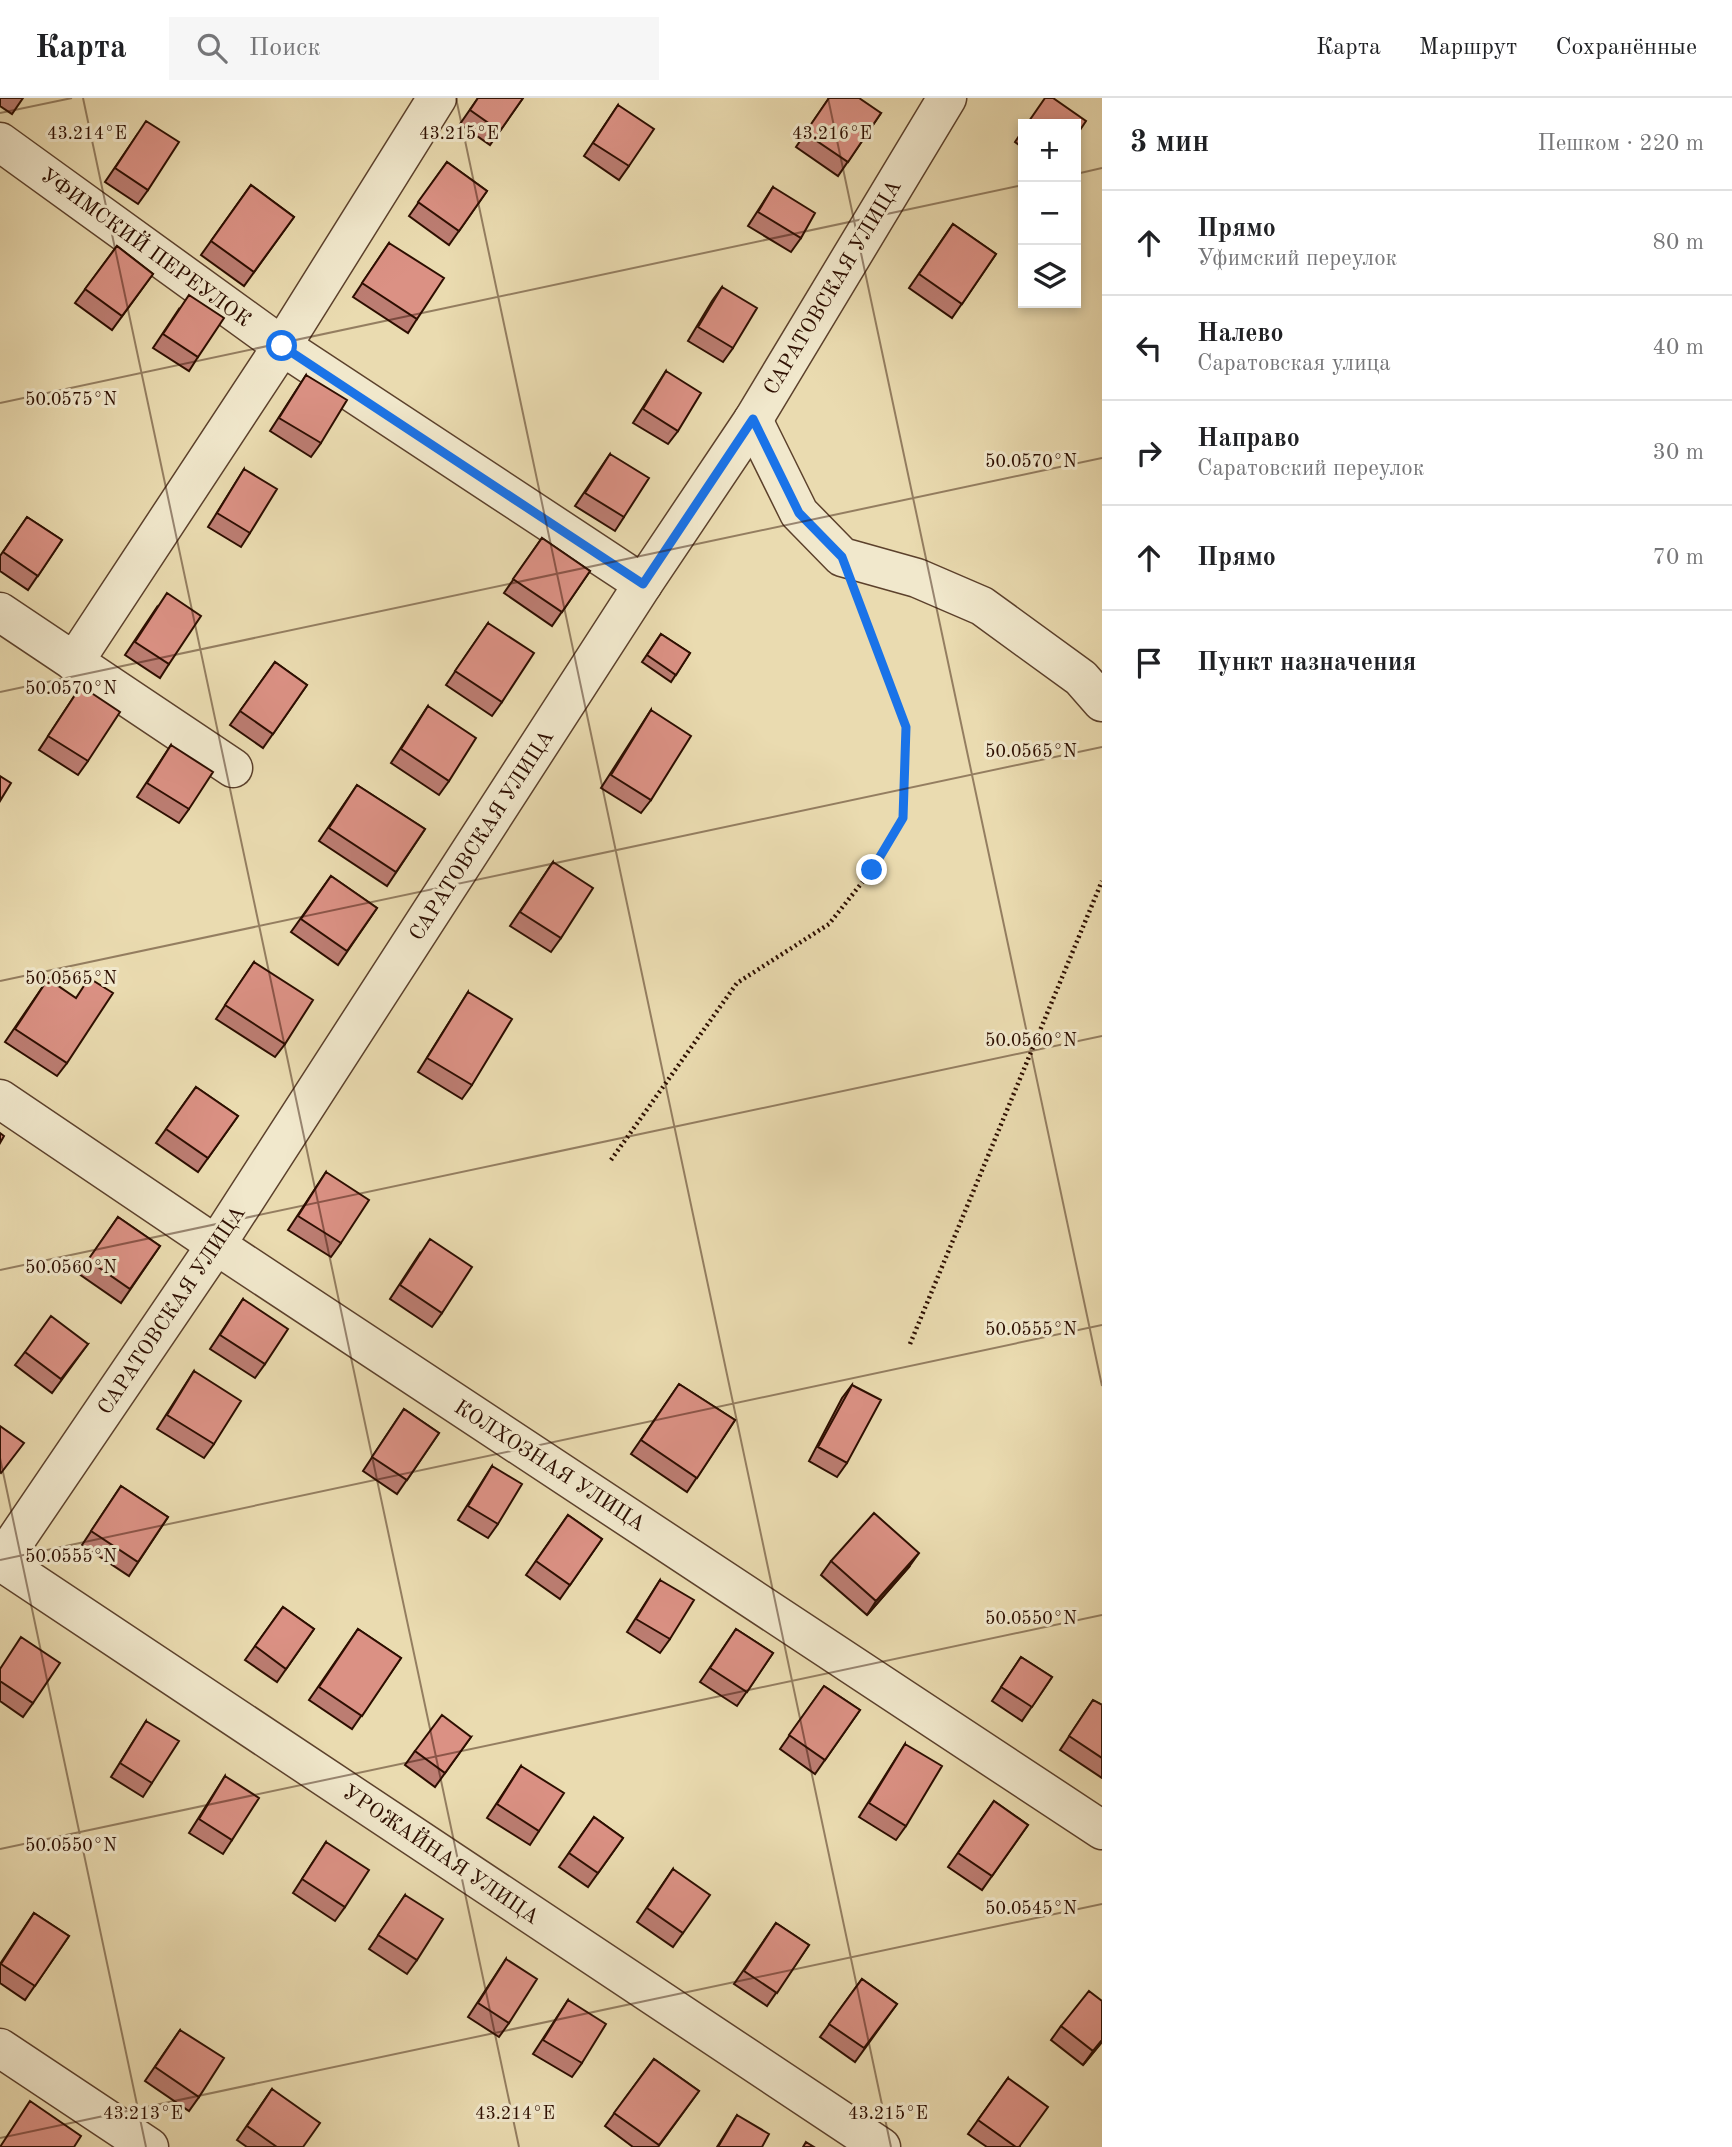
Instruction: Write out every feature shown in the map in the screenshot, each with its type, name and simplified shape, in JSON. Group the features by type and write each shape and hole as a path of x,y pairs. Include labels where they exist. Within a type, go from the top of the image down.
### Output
{"street":[{"path":"74,662 282,346 437,98"},
{"name":"САРАТОВСКАЯ УЛИЦА","path":"0,1562 216,1245 643,584 753,419 947,98"},
{"name":"УФИМСКИЙ ПЕРЕУЛОК","path":"0,142 282,346 643,584"},
{"path":"753,419 799,513 842,557 917,578 982,606 1081,678 1102,702"},
{"path":"0,612 233,768"},
{"name":"КОЛХОЗНАЯ УЛИЦА","path":"0,1099 216,1245 1102,1830"},
{"name":"УРОЖАЙНАЯ УЛИЦА","path":"0,1562 881,2147"},
{"path":"0,2048 149,2147"}],"path":[{"path":"611,1160 737,984 829,924 872,870 903,818 906,727 842,557"},
{"path":"910,1343 1102,881"}],"building":[{"path":"478,98 523,98 500,131 470,110"},
{"path":"829,98 859,98 881,113 848,162 805,133"},
{"path":"1045,98 1053,98 1086,121 1081,128 1081,119 1030,119"},
{"path":"618,105 654,129 629,166 593,143"},
{"path":"146,121 179,142 148,190 115,168"},
{"path":"447,162 487,191 459,231 418,202"},
{"path":"251,185 294,217 254,272 211,241"},
{"path":"773,187 815,213 801,238 758,212"},
{"path":"953,224 996,254 962,304 919,274"},
{"path":"389,243 444,278 417,319 362,283"},
{"path":"117,246 153,274 122,316 85,289"},
{"path":"722,287 757,308 733,348 698,327"},
{"path":"189,295 224,318 198,357 163,334"},
{"path":"666,371 701,393 678,431 643,409"},
{"path":"306,375 347,400 321,443 279,418"},
{"path":"610,454 649,478 624,517 585,493"},
{"path":"244,469 277,489 250,533 217,513"},
{"path":"27,517 62,540 38,576 3,552"},
{"path":"542,538 590,571 562,612 513,579"},
{"path":"167,593 201,616 169,664 135,642"},
{"path":"488,623 534,653 502,702 455,671"},
{"path":"661,634 690,653 676,675 647,655"},
{"path":"275,662 307,685 273,734 240,711"},
{"path":"81,686 120,712 88,761 48,736"},
{"path":"428,706 476,738 449,781 401,749"},
{"path":"651,710 691,736 651,800 611,775"},
{"path":"171,745 213,772 189,809 147,783"},
{"path":"0,776 11,783 0,801"},
{"path":"357,785 425,829 396,872 329,828"},
{"path":"553,862 593,888 561,938 520,912"},
{"path":"331,876 377,908 347,951 301,919"},
{"path":"254,962 313,1000 285,1044 225,1005"},
{"path":"89,978 113,993 67,1063 15,1029 48,979 76,998"},
{"path":"468,992 512,1019 472,1085 427,1058"},
{"path":"196,1087 238,1116 208,1158 166,1129"},
{"path":"326,1172 369,1200 341,1243 298,1216"},
{"path":"118,1217 160,1246 130,1289 88,1260"},
{"path":"430,1239 472,1267 442,1313 400,1285"},
{"path":"243,1299 288,1329 265,1364 220,1335"},
{"path":"51,1316 88,1344 61,1379 25,1352"},
{"path":"194,1371 241,1401 214,1444 167,1415"},
{"path":"679,1384 735,1420 697,1478 641,1440"},
{"path":"852,1385 881,1400 847,1463 818,1447"},
{"path":"404,1409 439,1433 407,1480 372,1457"},
{"path":"0,1426 24,1443 1,1473 0,1472"},
{"path":"492,1466 522,1484 498,1524 468,1506"},
{"path":"121,1486 168,1517 138,1562 91,1531"},
{"path":"874,1513 919,1553 876,1601 831,1561"},
{"path":"568,1515 602,1539 570,1585 536,1561"},
{"path":"660,1580 694,1600 670,1639 636,1619"},
{"path":"283,1607 314,1629 286,1669 255,1646"},
{"path":"358,1629 401,1658 362,1716 319,1687"},
{"path":"736,1629 773,1653 747,1692 710,1668"},
{"path":"21,1637 60,1663 33,1703 0,1681 0,1669"},
{"path":"1021,1657 1052,1677 1032,1707 1001,1687"},
{"path":"824,1686 860,1710 825,1760 789,1735"},
{"path":"1093,1700 1102,1705 1102,1758 1069,1736"},
{"path":"442,1715 471,1737 445,1773 415,1751"},
{"path":"146,1721 179,1741 152,1783 120,1763"},
{"path":"905,1744 942,1766 906,1826 869,1803"},
{"path":"521,1766 564,1793 539,1831 497,1804"},
{"path":"225,1776 259,1798 232,1840 199,1819"},
{"path":"994,1801 1028,1825 992,1876 958,1853"},
{"path":"594,1817 623,1838 598,1873 569,1853"},
{"path":"326,1842 369,1870 345,1907 302,1879"},
{"path":"673,1869 710,1895 683,1933 647,1908"},
{"path":"405,1895 443,1919 417,1960 378,1935"},
{"path":"34,1913 69,1936 35,1986 1,1964"},
{"path":"776,1923 809,1945 777,1993 744,1971"},
{"path":"506,1959 537,1979 509,2023 478,2003"},
{"path":"862,1979 897,2004 864,2048 829,2024"},
{"path":"1089,1991 1102,2001 1102,2040 1093,2051 1061,2026"},
{"path":"568,2000 606,2024 582,2063 543,2040"},
{"path":"180,2030 224,2058 199,2097 155,2067"},
{"path":"654,2059 699,2091 659,2145 614,2113"},
{"path":"1008,2078 1048,2107 1019,2147 978,2120"},
{"path":"272,2089 320,2123 303,2147 277,2147 247,2126"},
{"path":"30,2101 81,2136 74,2147 0,2147"},
{"path":"737,2115 769,2134 762,2147 718,2147"}],"route":[{"path":"282,346 643,584 753,419 799,513 842,557 906,727 903,818 872,870"}]}
